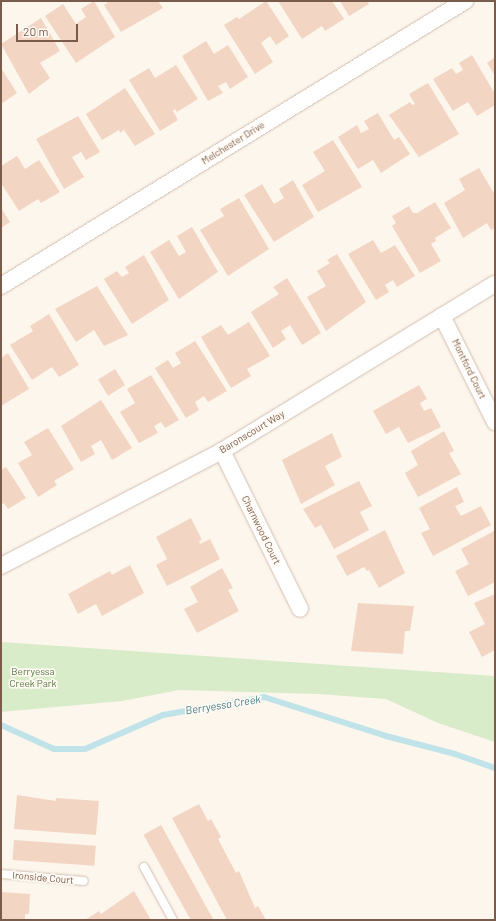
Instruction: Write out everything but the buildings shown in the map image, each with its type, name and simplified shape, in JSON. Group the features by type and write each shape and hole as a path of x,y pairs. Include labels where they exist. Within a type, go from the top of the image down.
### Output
{"street":[{"name":"Melchester Drive","path":"1,286 465,1"},
{"name":"Baronscourt Way","path":"1,566 222,451 495,284"},
{"name":"Montford Court","path":"442,316 495,422"},
{"name":"Charnwood Court","path":"222,451 300,609"}],"lane":[{"path":"144,867 173,920"},
{"name":"Ironside Court","path":"1,874 84,881"}],"green space":[{"name":"Berryessa Creek Park","path":"1,642 495,676 495,742 438,723 386,699 318,694 179,690 122,701 1,712"}],"waterway":[{"name":"Berryessa Creek","path":"1,725 54,749 85,749 163,715 264,697 386,736 455,754 495,768"}]}
